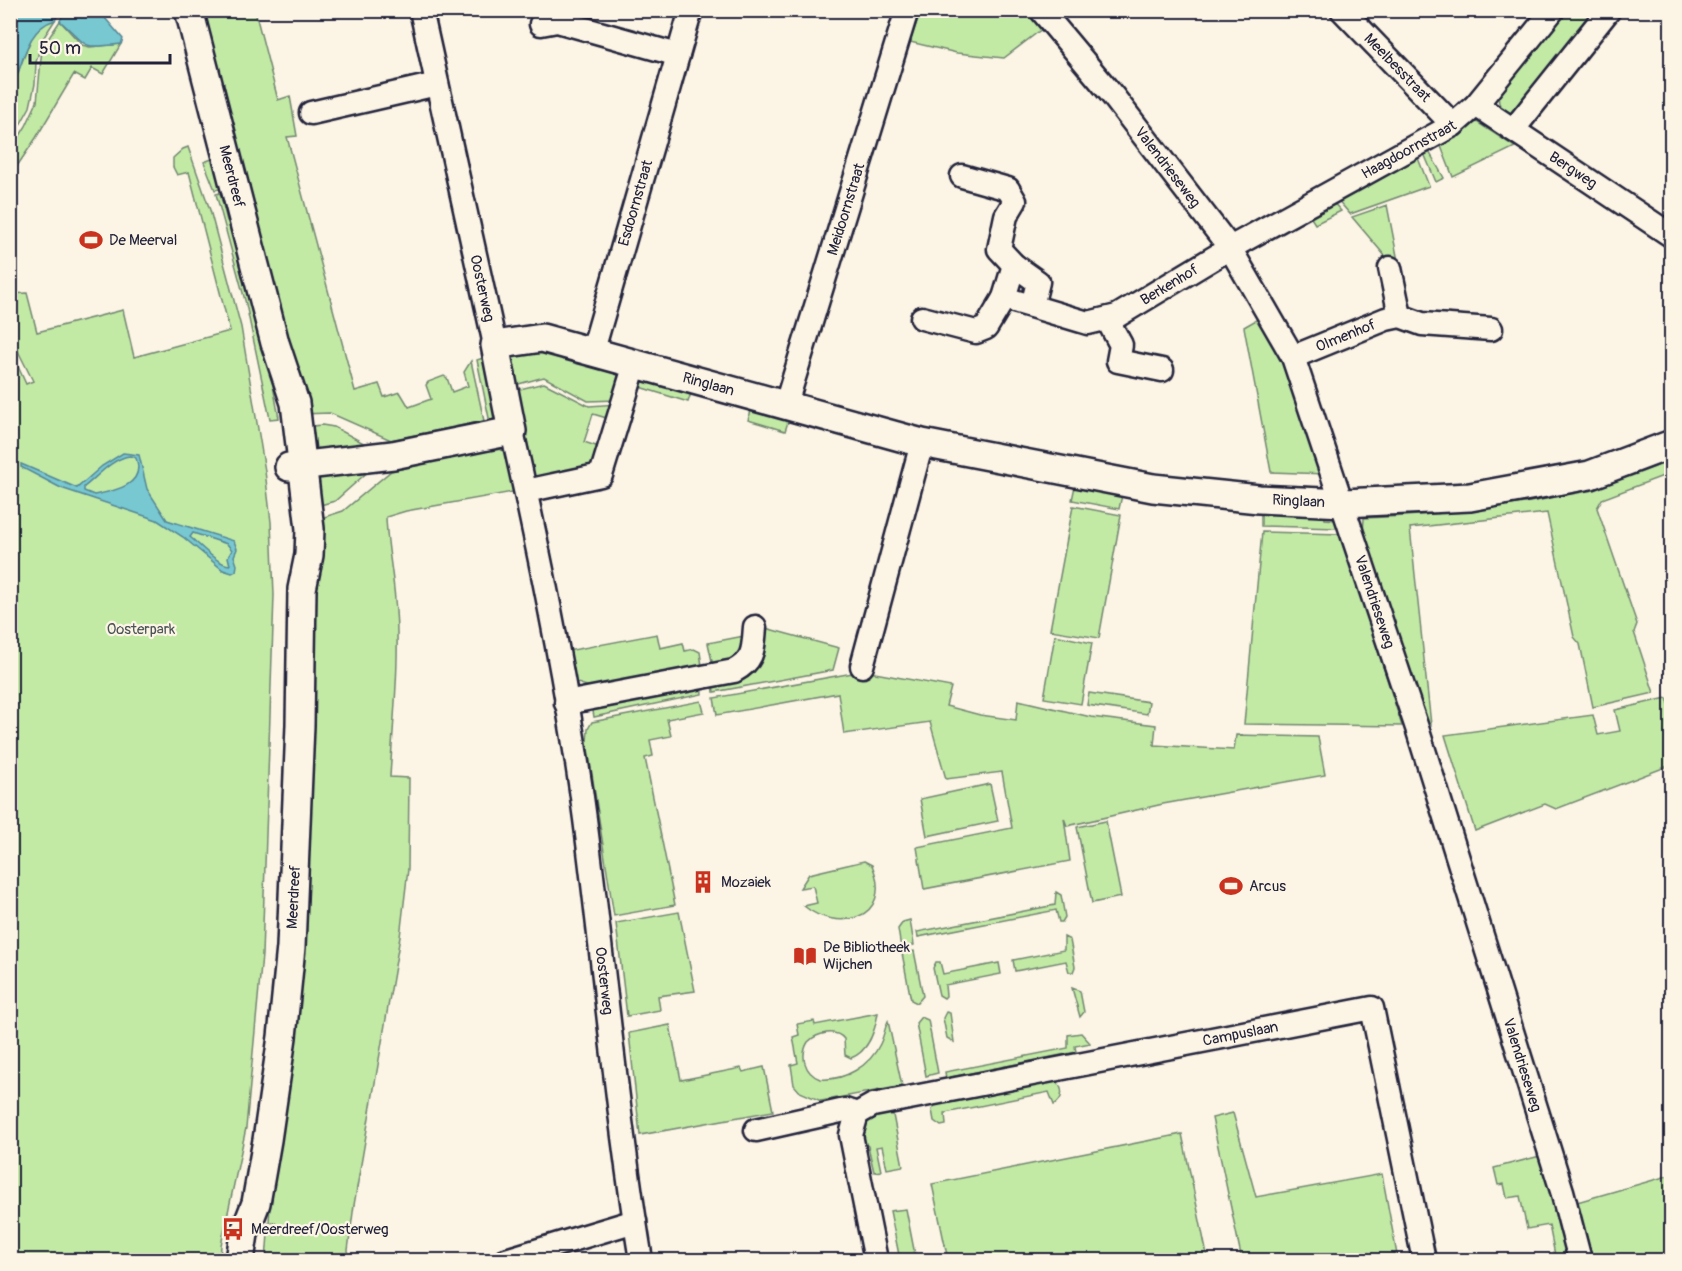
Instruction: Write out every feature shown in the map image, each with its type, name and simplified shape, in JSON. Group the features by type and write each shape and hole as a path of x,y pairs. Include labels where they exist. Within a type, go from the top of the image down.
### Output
{"street":[{"name":"Meerdreef","path":"189,10 275,343 295,403 296,467 309,546 302,589 300,725 291,947 282,1037 256,1203 255,1260"},
{"name":"Oosterweg","path":"421,10 526,491 566,703 585,816 641,1260"},
{"name":"Esdoornstraat","path":"593,350 691,10"},
{"name":"Meidoornstraat","path":"785,407 907,10"},
{"name":"Valendrieseweg","path":"1041,10 1113,96 1230,248 1293,357 1344,503 1559,1180 1580,1260"},
{"name":"Meelbesstraat","path":"1342,10 1453,125"},
{"name":"Haagdoornstraat","path":"1230,248 1453,125 1476,105 1553,10"},
{"path":"1513,130 1609,10"},
{"path":"541,24 557,21 678,55"},
{"path":"311,112 437,84"},
{"name":"Bergweg","path":"1476,105 1671,236"},
{"path":"962,176 1008,189 1015,201 1006,216 999,249 1014,265 1038,282 1032,306"},
{"name":"Berkenhof","path":"1004,298 1089,323 1117,316 1230,248"},
{"path":"922,318 976,332 986,328 1004,298 1014,265"},
{"path":"1390,268 1400,316 1422,324 1491,328"},
{"name":"Olmenhof","path":"1293,357 1386,319 1400,316"},
{"path":"1107,319 1121,345 1118,361 1162,370"},
{"name":"Ringlaan","path":"495,345 542,338 593,350 785,407 922,443 1153,488 1259,499 1344,503 1470,497 1590,475 1671,444"},
{"path":"526,491 601,475 635,364"},
{"path":"296,467 393,455 512,431"},
{"path":"862,666 922,443"},
{"path":"566,703 734,670 747,664 753,655 755,627"},
{"name":"Campuslaan","path":"756,1130 845,1110 857,1114 873,1105 1372,1008 1424,1260"},
{"path":"857,1114 851,1135 876,1260"},
{"name":"Meerdreef","path":"240,1260 244,1234 256,1203"},
{"path":"506,1260 635,1221"}],"green space":[{"path":"921,10 1026,11 1042,29 1004,58 957,53 910,42"},
{"path":"198,11 255,11 278,100 290,96 297,136 287,137 355,391 379,384 384,397 400,392 409,407 431,399 426,385 444,376 452,392 468,386 464,372 471,361 484,421 391,440 330,413 301,414 249,188"},
{"path":"1561,11 1598,11 1516,114 1502,109 1498,98 1500,88"},
{"path":"55,20 42,40 36,62 35,84 30,107 11,141 10,92 34,32 43,23"},
{"path":"60,21 82,45 90,47 121,44 103,74 92,68 85,80 74,74 11,175 11,150 37,102 42,48"},
{"path":"1477,122 1515,147 1453,177 1439,141"},
{"name":"Oosterpark","path":"188,147 210,210 241,327 265,471 271,522 274,595 262,955 246,1128 221,1245 220,1260 11,1260 10,349 26,384 33,381 11,337 11,294 27,293 37,332 123,310 134,357 230,331 189,172 177,175 173,167 173,158"},
{"path":"1427,148 1444,178 1436,182 1423,151"},
{"path":"1416,153 1429,186 1350,214 1336,198"},
{"path":"217,157 225,188 215,190 204,162"},
{"path":"220,193 227,221 234,220 269,364 279,418 270,419 246,304 216,194"},
{"path":"1331,200 1341,211 1315,224 1308,213"},
{"path":"1387,205 1398,261 1391,263 1352,217"},
{"path":"1263,316 1285,360 1326,474 1271,472 1244,327"},
{"path":"528,346 626,369 617,400 588,401 544,377 515,385 510,360"},
{"path":"489,356 497,417 490,423 477,360"},
{"path":"637,372 693,387 688,402 633,385"},
{"path":"544,383 589,406 618,404 610,419 593,414 584,442 605,449 598,467 536,483 516,390"},
{"path":"753,405 790,416 785,431 748,420"},
{"path":"322,425 334,427 373,448 330,455 313,450 304,427"},
{"path":"496,448 506,452 513,492 406,511 386,517 397,621 396,688 390,777 409,778 408,869 400,937 354,1205 348,1250 349,1260 266,1260 268,1234 274,1234 275,1223 269,1222 270,1205 268,1204 283,1119 294,1034 308,863 314,692 315,520 343,511 391,471"},
{"path":"1671,460 1671,473 1602,499 1597,508 1637,624 1634,632 1654,693 1593,707 1580,644 1574,637 1547,513 1410,528 1431,725 1423,724 1363,535 1364,518 1443,513 1521,504 1597,487"},
{"path":"371,469 335,501 313,507 317,476"},
{"path":"1075,486 1122,495 1119,509 1072,500"},
{"path":"1073,506 1121,515 1099,638 1050,630"},
{"path":"1261,511 1325,513 1325,519 1336,520 1338,528 1261,526"},
{"path":"1262,532 1341,534 1402,726 1244,724"},
{"path":"758,626 839,648 833,670 714,692 713,682 749,674 754,669 759,655"},
{"path":"657,634 660,648 683,643 685,651 694,649 700,652 702,666 589,690 587,686 574,682 567,651"},
{"path":"749,635 742,658 713,666 708,643"},
{"path":"1055,635 1092,643 1081,704 1044,698"},
{"path":"864,671 951,687 946,706 980,715 1016,720 1018,700 1091,717 1156,725 1154,745 1234,750 1236,735 1318,737 1325,775 1163,804 1067,826 1064,818 1070,861 924,889 917,847 1012,828 1002,772 946,779 930,722 844,734 838,693 717,715 714,698"},
{"path":"701,683 702,694 594,717 592,705"},
{"path":"1089,693 1149,702 1147,714 1087,705"},
{"path":"1667,698 1671,709 1671,765 1556,809 1545,804 1475,831 1445,735 1593,715 1598,735 1620,731 1615,710"},
{"path":"701,701 704,712 667,719 671,736 650,740 653,756 645,758 675,905 614,916 587,742 588,729 592,722"},
{"path":"990,784 998,821 927,836 920,799"},
{"path":"1106,821 1121,897 1092,903 1077,827"},
{"path":"864,861 872,865 877,884 876,898 869,909 859,916 831,919 804,906 817,903 813,886 800,888 809,874"},
{"path":"1056,892 1061,895 1065,917 1062,922 1059,922 1056,910 918,937 917,932 1055,905"},
{"path":"679,912 695,991 658,996 660,1010 627,1016 616,923"},
{"path":"910,920 914,945 901,948 898,929 903,922"},
{"path":"1064,937 1070,940 1075,967 1073,972 1069,972 1066,961 1015,971 1013,960 1064,950"},
{"path":"914,951 923,996 917,1003 911,1000 902,953"},
{"path":"936,962 940,962 943,974 999,963 1001,974 945,985 946,996 944,998 939,995 933,968"},
{"path":"1072,988 1080,991 1084,1012 1080,1017"},
{"path":"946,1012 950,1013 954,1042 947,1038 943,1018"},
{"path":"878,1013 870,1040 857,1055 851,1058 845,1055 844,1039 836,1034 826,1033 808,1042 804,1052 805,1063 810,1073 820,1079 847,1075 863,1065 876,1052 888,1021 902,1086 821,1101 800,1092 794,1085 791,1065 798,1063 793,1037 799,1035 797,1024 814,1021 815,1025"},
{"path":"921,1017 928,1020 938,1073 926,1076 916,1023"},
{"path":"670,1025 681,1080 741,1068 743,1072 764,1067 773,1111 640,1135 629,1033"},
{"path":"1081,1033 1090,1043 1075,1046 1076,1052 946,1078 945,1072 1068,1048 1068,1035"},
{"path":"1055,1080 1062,1093 1060,1100 1054,1105 1049,1092 945,1113 946,1125 941,1126 934,1121 932,1110 936,1103"},
{"path":"892,1110 903,1166 887,1169 882,1146 876,1147 881,1171 874,1172 868,1146 862,1142 861,1133 865,1118"},
{"path":"1233,1113 1256,1197 1382,1174 1398,1260 1242,1260 1212,1118"},
{"path":"1182,1134 1208,1260 948,1260 932,1184"},
{"path":"1544,1155 1572,1260 1556,1260 1549,1225 1527,1229 1520,1196 1507,1198 1504,1184 1498,1185 1494,1168"},
{"path":"1671,1175 1671,1260 1589,1260 1577,1202"},
{"path":"906,1209 916,1260 900,1260 890,1211"}],"water":[{"path":"11,10 60,11 55,20 37,31 31,40 11,92"},
{"path":"99,11 123,39 121,44 91,46 81,41 60,21 64,13"},
{"path":"123,453 139,455 147,489 167,520 234,541 237,549 234,556 236,571 232,573 223,570 183,537 157,520 61,488 21,467 21,464 77,488 102,466","holes":["130,456 136,458 138,467 133,481 119,489 94,495 84,491 84,487 111,464","193,533 227,544 232,550 228,557 230,565 220,562 190,537"]}],"place":[{"name":"De Meerval","path":"91,240"},
{"name":"Mozaiek","path":"703,882"},
{"name":"Arcus","path":"1231,886"},
{"name":"De Bibliotheek Wijchen","path":"805,956"},
{"name":"Meerdreef/Oosterweg","path":"233,1229"}]}
